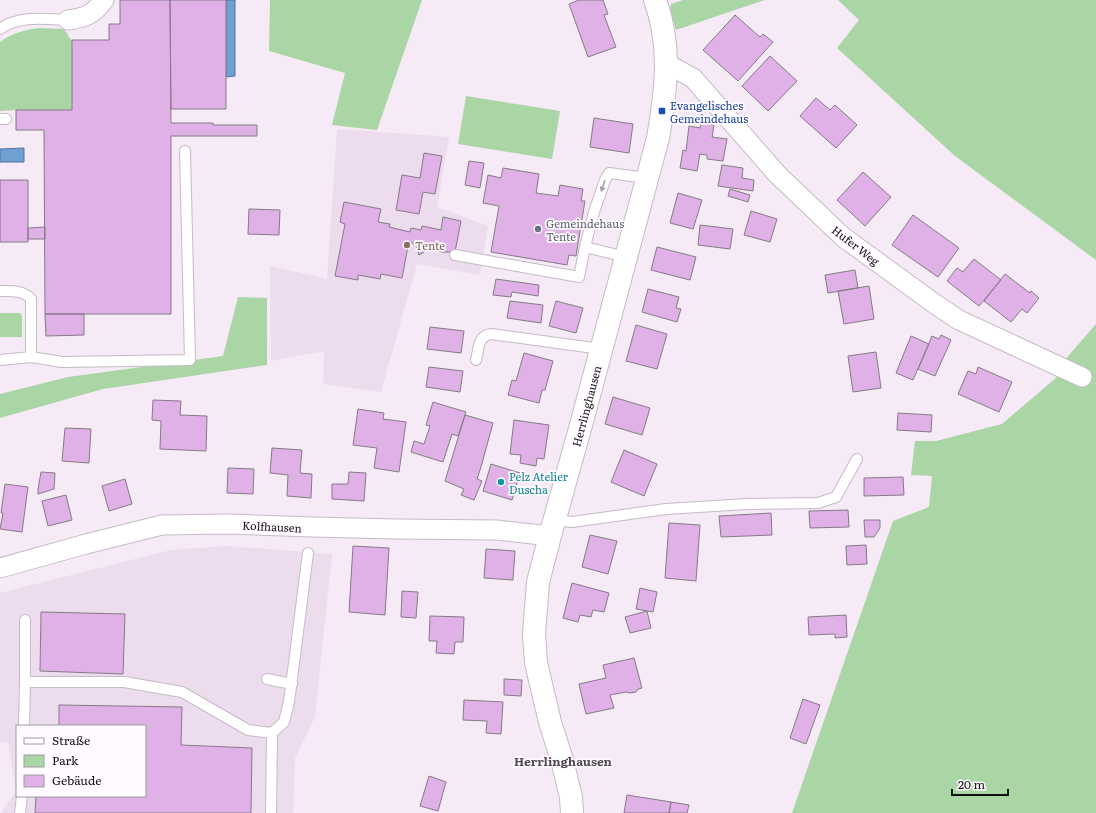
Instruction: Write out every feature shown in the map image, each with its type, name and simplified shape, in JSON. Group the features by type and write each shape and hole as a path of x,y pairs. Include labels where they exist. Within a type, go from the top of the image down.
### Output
{"street":[{"path":"68,20 79,19 88,15 98,8 104,0"},
{"name":"Herrlinghausen","path":"572,813 571,797 562,760 550,722 536,663 534,634 538,582 658,138 667,64 664,33 656,0"},
{"name":"Hufer Weg","path":"667,64 693,78 777,174 843,237 959,320 1082,377"},
{"name":"Kolfhausen","path":"0,568 162,525 229,524 312,528 497,530 552,528"}],"lane":[{"path":"0,29 17,21 45,19 68,20"},
{"path":"0,360 31,357 62,362 190,360 185,151"},
{"path":"455,255 579,277 594,212 605,180 609,173 647,178"},
{"path":"585,247 626,257"},
{"path":"0,291 17,292 27,295 31,299 31,357"},
{"path":"476,360 480,342 483,337 492,334 601,349"},
{"path":"552,528 572,522 666,509 747,504 818,503 836,497 857,459"},
{"path":"271,813 272,733 284,722 289,702 308,553"},
{"path":"24,725 25,620"},
{"path":"267,679 292,684"},
{"path":"25,682 124,682 182,692 248,730 272,733"},
{"path":"20,813 22,797"}],"shaded area":[{"name":"Tente","path":"337,129 449,137 437,207 488,226 480,275 417,264 381,392 323,384 324,351 271,361 270,266 327,279"},
{"path":"227,546 332,554 315,717 295,758 293,813 1,813 16,791 8,742 0,743 0,593 171,550"}],"green space":[{"path":"270,0 422,0 377,130 332,125 345,73 269,51"},
{"path":"683,0 765,0 676,30 670,10 671,4"},
{"path":"838,0 1096,0 1096,260 955,156 837,48 859,20"},
{"path":"39,28 63,29 72,40 72,110 0,111 0,42 18,32"},
{"path":"466,96 560,111 552,159 458,144"},
{"path":"238,297 267,298 267,365 103,389 0,418 0,394 68,377 223,356"},
{"path":"0,313 20,313 22,316 22,337 0,337"},
{"path":"1096,324 1096,813 792,813 893,521 929,507 932,476 911,475 915,441 936,441 1002,424 1057,377 1063,362"}],"water":[{"path":"226,0 235,0 235,76 226,77"},
{"path":"24,148 24,162 0,162 0,149"}],"building":[{"path":"120,0 170,0 171,123 257,125 257,136 171,136 171,314 45,314 44,130 16,130 16,110 72,110 72,40 109,40 109,24 120,24"},
{"path":"170,0 226,0 226,109 171,109"},
{"path":"579,0 603,0 608,14 604,15 616,47 588,57 569,4"},
{"path":"735,15 760,37 763,34 773,42 738,81 703,50"},
{"path":"770,56 797,81 768,111 742,86"},
{"path":"816,98 830,110 835,105 857,125 836,148 800,116"},
{"path":"594,118 633,124 629,153 590,147"},
{"path":"701,122 714,125 712,137 727,139 723,161 707,159 707,155 700,154 697,171 680,168 683,150 686,151 689,126 700,128"},
{"path":"424,153 442,156 435,194 423,192 419,214 396,210 402,175 420,178"},
{"path":"469,161 484,163 480,188 465,185"},
{"path":"722,165 743,168 742,178 754,180 753,191 718,186"},
{"name":"Gemeindehaus Tente","path":"503,168 539,174 536,193 558,196 560,185 583,189 581,201 585,201 576,256 569,255 567,265 491,252 499,206 483,203 488,175 501,178"},
{"path":"863,172 891,197 865,226 837,200"},
{"path":"0,180 28,180 28,242 0,242"},
{"path":"730,189 750,195 748,202 728,196"},
{"path":"678,193 702,200 693,229 670,223"},
{"path":"344,202 381,209 378,222 390,224 389,227 410,232 411,228 421,230 422,226 441,230 443,217 461,221 455,252 442,252 430,248 419,255 416,246 409,241 402,278 381,274 380,279 358,275 358,280 335,276 345,224 340,222"},
{"path":"249,209 280,210 279,235 248,234"},
{"path":"751,211 777,219 770,242 744,235"},
{"path":"913,215 959,248 938,277 892,245"},
{"path":"700,225 733,229 730,249 698,245"},
{"path":"45,227 45,239 28,239 28,228"},
{"path":"657,247 696,257 690,280 651,270"},
{"path":"974,259 1001,280 979,306 947,281 957,268 963,272"},
{"path":"855,270 858,288 828,293 825,275"},
{"path":"1005,274 1039,298 1027,313 1022,309 1011,322 984,301"},
{"path":"496,279 539,285 538,296 512,292 511,297 493,295"},
{"path":"869,286 874,319 844,324 838,291"},
{"path":"648,289 679,297 676,308 681,309 677,322 642,312"},
{"path":"510,301 543,305 541,323 507,318"},
{"path":"556,301 583,308 576,333 549,326"},
{"path":"45,314 84,314 84,335 46,336"},
{"path":"636,325 667,334 657,369 626,361"},
{"path":"430,327 464,331 461,353 427,349"},
{"path":"941,335 951,340 935,376 918,369 932,336 939,339"},
{"path":"911,336 929,344 913,380 896,373"},
{"path":"876,352 881,388 853,392 848,356"},
{"path":"524,353 553,361 545,390 542,390 539,403 508,395 512,380 516,381"},
{"path":"429,367 463,371 460,392 426,387"},
{"path":"978,367 1012,382 999,412 958,394 968,371 976,374"},
{"path":"613,397 650,408 642,435 605,424"},
{"path":"153,400 181,401 180,415 207,416 206,451 160,449 161,421 152,420"},
{"path":"433,402 466,412 458,436 452,434 443,462 411,452 414,441 424,444 430,426 426,425"},
{"path":"358,409 384,413 383,419 406,422 399,472 374,468 377,448 353,445"},
{"path":"898,413 932,415 931,432 897,430"},
{"path":"465,415 493,423 477,479 482,481 474,500 461,495 464,489 445,481"},
{"path":"514,420 549,425 544,459 537,458 536,466 520,463 521,455 510,454"},
{"path":"65,428 91,429 89,463 62,461"},
{"path":"272,448 302,450 300,473 312,474 311,498 287,496 288,475 270,473"},
{"path":"624,450 657,464 644,496 611,482"},
{"name":"Pelz Atelier Duscha","path":"491,464 520,473 512,500 483,491"},
{"path":"228,468 254,469 253,494 227,493"},
{"path":"41,472 55,473 54,489 38,494 38,489"},
{"path":"349,472 366,473 364,501 332,499 332,484 348,484"},
{"path":"903,477 904,495 864,496 864,478"},
{"path":"125,479 132,504 109,511 102,486"},
{"path":"5,484 28,487 22,532 0,529 3,513 1,513"},
{"path":"66,495 72,520 48,526 42,501"},
{"path":"848,510 849,527 810,528 809,511"},
{"path":"771,513 772,535 721,537 719,516"},
{"path":"864,520 880,520 880,528 874,537 865,537"},
{"path":"669,523 700,525 696,581 665,578"},
{"path":"590,535 617,541 608,574 582,567"},
{"path":"866,545 867,564 847,565 846,546"},
{"path":"353,546 389,548 385,615 349,612"},
{"path":"486,549 515,551 513,580 484,578"},
{"path":"572,583 609,593 604,612 593,610 591,617 580,615 578,622 563,618"},
{"path":"640,588 657,592 653,612 636,609"},
{"path":"402,591 418,592 416,618 401,617"},
{"path":"647,611 651,628 630,633 625,617"},
{"path":"41,612 125,614 123,674 40,671"},
{"path":"846,615 847,637 835,638 835,634 809,635 808,617"},
{"path":"430,616 464,617 463,642 455,642 454,654 436,653 437,641 429,641"},
{"path":"634,658 642,688 638,689 636,692 610,695 614,708 586,714 579,684 606,678 603,665"},
{"path":"504,679 522,680 521,696 504,695"},
{"path":"803,699 820,705 806,744 790,738"},
{"path":"464,700 503,702 501,734 486,733 487,721 463,720"},
{"path":"59,705 182,707 181,745 252,748 251,813 35,813 36,797 146,797 146,725 59,725"},
{"path":"429,776 446,782 438,811 420,806"},
{"path":"627,795 671,802 669,813 624,813"},
{"path":"671,802 689,805 687,813 669,813"}],"place":[{"name":"Evangelisches Gemeindehaus","path":"662,111"},
{"name":"Gemeindehaus Tente","path":"538,229"},
{"name":"Tente","path":"407,245"},
{"name":"Pelz Atelier Duscha","path":"501,482"}],"district":[{"name":"Herrlinghausen","path":"563,761"}]}
